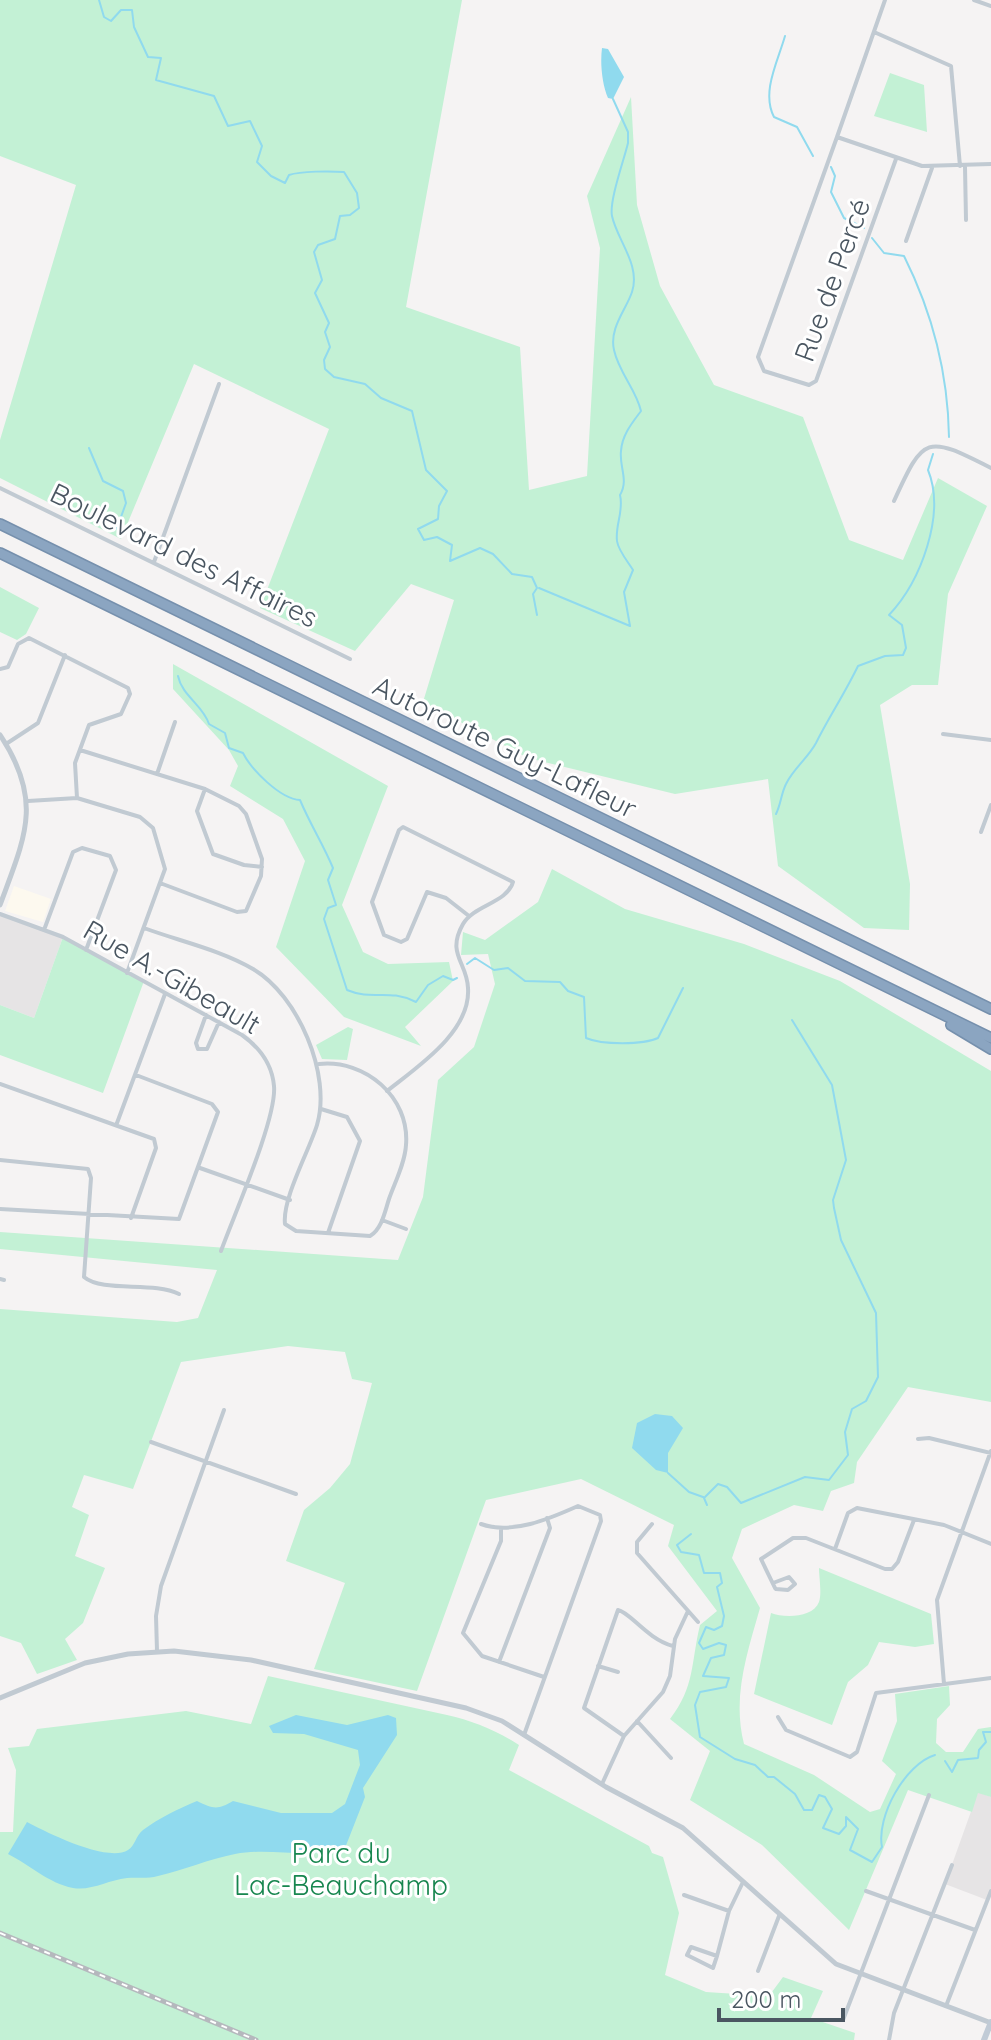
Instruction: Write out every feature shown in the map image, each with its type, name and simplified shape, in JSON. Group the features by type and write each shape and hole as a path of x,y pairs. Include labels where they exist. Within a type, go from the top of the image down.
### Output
{"highway":[{"name":"Autoroute Guy-Lafleur","path":"0,522 991,1009"},
{"name":"Autoroute Guy-Lafleur","path":"0,553 991,1038"},
{"path":"897,992 991,1049"}],"main road":[{"path":"984,2040 991,2022"}],"street":[{"path":"885,0 837,137 896,159 932,167 991,164"},
{"path":"974,0 991,6"},
{"path":"874,32 951,66 966,220"},
{"name":"Rue de Percé","path":"837,137 758,357 764,371 783,379 803,386 816,381 896,159"},
{"path":"906,241 932,167"},
{"path":"154,563 219,384"},
{"path":"894,501 913,458 927,446 956,450 991,468"},
{"name":"Boulevard des Affaires","path":"0,488 350,659"},
{"path":"0,669 8,667 18,644 25,638 121,684 130,694 121,714 89,725 75,766 77,798"},
{"path":"6,744 38,723 65,655"},
{"path":"157,774 175,722"},
{"path":"943,734 991,740"},
{"path":"0,735 21,769 28,801 24,839 0,905"},
{"path":"80,750 205,789 232,800 246,814 262,867 251,905 240,913 160,883"},
{"path":"205,789 197,811 213,854 244,865 262,867"},
{"path":"28,801 77,798 148,822 164,861 160,883 127,973"},
{"path":"981,832 991,805"},
{"path":"387,1091 455,1031 468,991 455,953 457,940 469,916 509,891 513,882 403,827 372,902 384,935 401,942 407,939 427,892 446,898 469,916"},
{"path":"44,930 73,852 82,848 110,856 116,870 86,950"},
{"name":"Rue A.-Gibeault","path":"0,914 86,950 219,1022 255,1045 273,1077 272,1107 221,1251"},
{"path":"144,928 248,966 262,975 302,1027 319,1064 321,1109 284,1217 288,1228 370,1236 382,1220 406,1142 402,1116 387,1091 373,1077 355,1067 319,1064"},
{"path":"117,1123 165,993"},
{"path":"206,1015 196,1043 198,1049 209,1047 219,1022"},
{"path":"0,1209 179,1219 218,1116 216,1107 136,1075"},
{"path":"0,1084 78,1114 117,1123 149,1135 156,1143 131,1218"},
{"path":"321,1109 347,1117 360,1141 328,1233"},
{"path":"0,1160 85,1167 91,1178 83,1274 86,1280 164,1288 179,1294"},
{"path":"200,1168 290,1200"},
{"path":"382,1220 406,1229"},
{"path":"157,1651 157,1609 161,1586 224,1410"},
{"path":"918,1439 991,1452 937,1600 944,1684"},
{"path":"151,1442 296,1494"},
{"path":"481,1524 501,1529 547,1518 578,1506 600,1515 601,1521 524,1735"},
{"path":"835,1549 847,1517 854,1509 961,1532 991,1544"},
{"path":"499,1663 550,1528 547,1518"},
{"path":"773,1583 789,1577 795,1584 791,1589 780,1591 773,1583 761,1559 793,1538 806,1538 892,1569 898,1562 914,1520"},
{"path":"652,1524 637,1542 637,1553 698,1622"},
{"path":"501,1529 501,1541 463,1633 482,1656 544,1677"},
{"path":"624,1736 584,1708 615,1616 621,1609 648,1636 673,1646"},
{"path":"602,1784 624,1736 663,1692 670,1676 673,1646 688,1611"},
{"path":"0,1698 85,1663 157,1651 199,1652 251,1660 447,1703 488,1715 602,1784 683,1828 836,1964 991,2022"},
{"path":"598,1666 618,1672"},
{"path":"778,1717 786,1730 850,1757 857,1752 876,1693 991,1678"},
{"path":"637,1721 671,1758"},
{"path":"843,2020 929,1795"},
{"path":"890,2040 893,2018 952,1865"},
{"path":"717,1956 691,1947 687,1955 713,1968 717,1956 729,1911 743,1882"},
{"path":"866,1891 975,1930"},
{"path":"946,2006 991,1891"},
{"path":"684,1895 729,1911"},
{"path":"758,1971 779,1916"}],"shaded area":[{"path":"14,886 51,899 43,922 5,911"},
{"path":"0,914 63,937 34,1018 0,1005"},
{"path":"978,1792 991,1797 991,1891 987,1900 945,1884"}],"green space":[{"path":"0,0 462,0 406,307 520,347 529,490 587,476 600,248 587,196 631,97 637,205 660,286 714,385 803,417 849,540 903,560 938,478 987,506 948,594 938,685 912,685 880,705 910,884 909,930 864,928 778,866 768,779 675,794 528,758 423,702 454,600 411,584 355,651 260,608 329,429 194,364 121,539 0,478 0,440 76,185 0,156"},
{"path":"890,73 924,85 927,132 874,116"},
{"path":"0,587 39,608 26,634 17,640 0,632"},
{"path":"173,664 388,786 342,905 363,952 388,964 449,962 453,981 405,1027 421,1046 344,1017 276,947 305,861 283,819 230,786 238,766 229,750 173,689"},
{"path":"552,869 625,909 744,944 840,981 991,1071 991,1402 908,1387 857,1462 854,1483 831,1491 823,1511 794,1505 742,1529 732,1558 760,1608 740,1692 744,1744 814,1775 870,1812 880,1809 896,1774 882,1761 897,1721 895,1694 949,1686 950,1705 937,1719 936,1743 946,1752 963,1752 978,1729 991,1727 991,1797 978,1793 972,1812 908,1790 849,1930 762,1845 690,1800 710,1751 670,1719 688,1685 700,1625 717,1611 668,1546 674,1525 581,1479 486,1500 417,1691 314,1669 345,1583 286,1561 304,1510 330,1488 350,1464 372,1383 352,1379 345,1352 288,1346 181,1362 133,1489 84,1475 72,1507 89,1515 75,1556 105,1568 83,1623 65,1639 77,1660 37,1674 21,1643 0,1636 0,1309 177,1322 198,1318 217,1270 0,1249 0,1232 398,1260 423,1197 438,1080 474,1047 495,984 488,954 461,955 463,932 485,940 538,902"},
{"path":"63,937 144,981 103,1093 0,1055 0,1005 34,1018"},
{"path":"348,1027 353,1029 347,1060 322,1059 316,1045"},
{"path":"819,1568 931,1614 934,1644 915,1647 879,1642 868,1665 848,1682 832,1725 754,1694 771,1613 798,1615 816,1607 820,1594"},
{"name":"Parc du Lac-Beauchamp","path":"268,1676 457,1717 493,1730 519,1745 509,1770 649,1846 652,1853 663,1857 679,1913 665,1975 706,1992 769,1996 783,1977 823,1991 811,2018 855,2033 854,2040 0,2040 0,1832 13,1832 16,1770 8,1748 29,1746 37,1729 186,1711 251,1724"}],"water":[{"path":"602,48 608,49 624,77 613,99 608,98 604,86"},
{"path":"655,1414 672,1416 683,1428 668,1453 668,1473 656,1470 632,1448 637,1423"},
{"path":"296,1715 347,1725 388,1715 396,1718 397,1735 363,1788 365,1797 345,1848 318,1853 235,1854 158,1876 127,1878 80,1889 55,1882 8,1854 27,1822 77,1845 118,1853 128,1850 149,1826 197,1801 215,1807 233,1801 281,1813 332,1813 345,1804 360,1765 358,1750 304,1734 273,1733 269,1726"}],"waterway":[{"path":"99,0 104,17 111,21 121,10 132,10 134,27 148,57 161,58 156,80 214,96 228,126 250,121 262,146 257,162 271,176 285,183 289,175 294,174 344,172 357,193 359,208 350,215 340,216 335,239 318,245 314,252 322,280 315,293 329,323 325,332 330,347 324,360 325,369 334,377 365,384 381,398 412,411 426,470 447,491 439,506 438,519 418,529 424,540 437,537 452,545 450,561 480,548 493,554 512,574 532,577 537,588 533,594 537,615"},
{"path":"785,36 772,76 770,107 774,117 797,127 813,156"},
{"path":"539,588 630,626 624,592 633,570 621,552 617,529 624,484 622,445 625,434 641,411 616,358 613,342 634,282 631,262 612,216 615,191 628,143 628,132 613,99"},
{"path":"831,167 835,176 831,192 844,218 864,228"},
{"path":"872,238 884,253 904,256 923,299 942,367 949,437"},
{"path":"89,448 103,481 123,491 126,503 117,528 121,536"},
{"path":"776,814 784,788 813,748 858,666 885,656 903,655 906,648 902,625 889,615 911,584 927,546 934,506 928,470 933,454"},
{"path":"178,676 209,724 225,733 229,748 243,753 259,775 275,789 300,800 333,868 328,880 336,905 328,908 324,919 347,990 365,995 397,996 416,1002 428,985 443,976 453,980 457,978"},
{"path":"467,964 475,958 494,970 508,968 525,981 560,982 568,991 584,997 586,1038 602,1042 633,1043 658,1038 683,988"},
{"path":"707,1505 704,1498 718,1484 727,1487 741,1503 805,1477 829,1480 848,1455 845,1432 852,1409 866,1401 878,1377 876,1313 841,1240 834,1208 833,1200 846,1160 832,1085 792,1020"},
{"path":"668,1473 689,1492 703,1497"},
{"path":"691,1534 677,1545 681,1552 699,1555 704,1573 720,1573 722,1583 717,1587 724,1616 722,1626 714,1630 706,1627 699,1643 703,1649 719,1643 726,1645 724,1655 711,1658 703,1676 729,1678 726,1687 700,1692 695,1705 700,1737 735,1759 755,1765 768,1777 774,1777 795,1794 804,1810 812,1810 819,1795 825,1797 832,1809 823,1828 839,1834 846,1826 846,1817 858,1829 850,1850 872,1862 882,1847 884,1821 895,1793 913,1769 935,1755"},
{"path":"945,1761 952,1772 958,1760 978,1758 979,1750 986,1742 983,1732 991,1732"}],"railway":[{"path":"0,1933 256,2040"}]}
